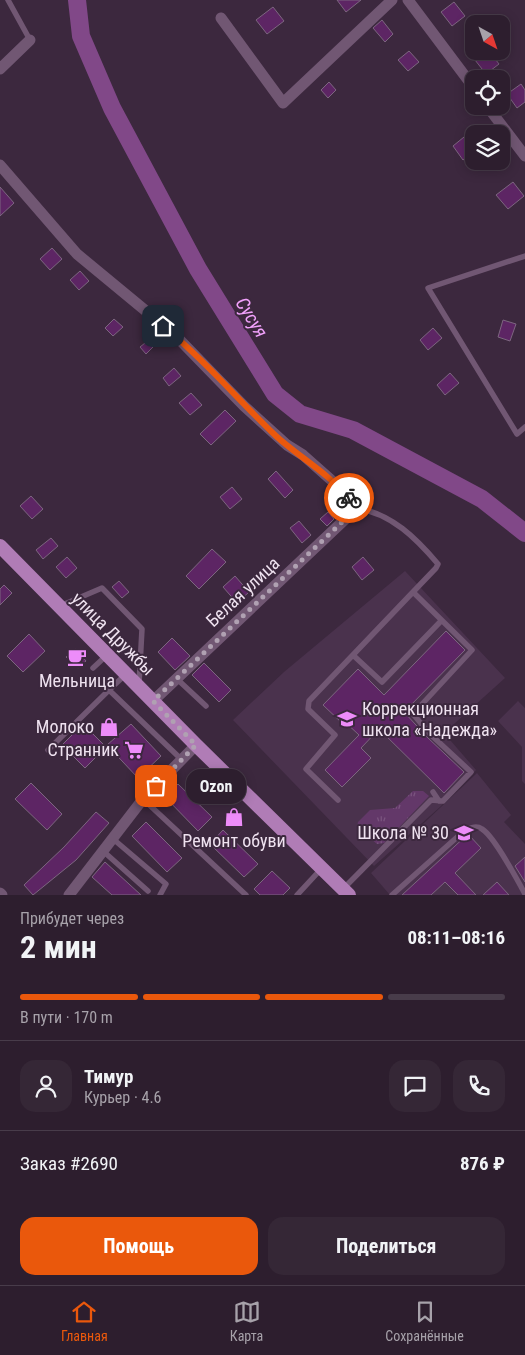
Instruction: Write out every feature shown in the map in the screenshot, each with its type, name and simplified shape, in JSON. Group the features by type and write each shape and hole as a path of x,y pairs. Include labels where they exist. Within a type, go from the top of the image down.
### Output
{"main road":[{"name":"улица Дружбы","path":"0,546 196,745 346,892"}],"street":[{"path":"221,18 283,103 392,0"},
{"path":"408,0 465,76"},
{"path":"0,69 30,40"},
{"path":"495,115 525,156"},
{"path":"0,165 77,254 175,335 244,406 286,445 303,455 338,486 357,508"},
{"name":"Белая улица","path":"153,701 357,508"},
{"path":"69,895 143,799 196,745"}],"lane":[{"path":"8,0 30,40"},
{"path":"525,256 428,288 517,434 525,427"},
{"path":"338,800 306,768 335,735 308,709 309,701 354,656 438,564 397,523 369,510 357,508"},
{"path":"60,606 102,588 142,629 139,686"},
{"path":"346,892 431,800 442,801 471,772 430,734 413,714 472,650 413,592"},
{"path":"354,656 382,682 441,621"},
{"path":"93,668 107,655"},
{"path":"48,750 126,674"},
{"path":"177,679 206,706"},
{"path":"109,690 181,759"},
{"path":"433,792 439,800"},
{"path":"143,799 246,895"},
{"path":"392,895 464,831 474,827 483,829 493,842 525,894"},
{"path":"112,838 166,884 160,895"},
{"path":"102,850 148,890"},
{"path":"297,895 322,868"}],"shaded area":[{"name":"Коррекционная школа «Надежда»","path":"405,571 505,678 444,733 476,770 440,807 374,866 233,720 284,672"},
{"path":"518,701 525,708 525,784 522,781 522,747 498,721"},
{"name":"Школа № 30","path":"477,773 511,815 504,822 525,844 525,895 390,895 371,873"}],"green space":[{"path":"413,791 423,791 429,796 384,843 377,844 357,827 358,822 370,810 395,808"}],"building":[{"path":"337,0 361,0 346,12"},
{"path":"454,2 465,16 452,26 441,12"},
{"path":"273,7 284,21 267,34 256,20"},
{"path":"382,20 393,34 385,42 373,28"},
{"path":"409,51 419,62 408,71 398,60"},
{"path":"475,60 496,60 499,64 491,70 483,70"},
{"path":"329,82 336,90 328,98 321,90"},
{"path":"521,84 525,90 525,102 517,108 510,98 510,92"},
{"path":"464,137 465,159 463,160 453,146"},
{"path":"513,182 524,196 508,209 496,195"},
{"path":"0,187 14,203 0,216"},
{"path":"52,248 62,259 50,270 40,259"},
{"path":"80,271 89,281 79,290 70,280"},
{"path":"114,319 123,327 113,336 105,328"},
{"path":"503,320 516,324 510,341 498,337"},
{"path":"433,328 442,338 428,350 420,340"},
{"path":"150,339 155,345 146,354 140,347"},
{"path":"174,368 181,376 169,386 163,378"},
{"path":"450,373 459,383 445,395 437,385"},
{"path":"191,393 202,405 190,415 179,403"},
{"path":"225,410 236,421 211,445 200,434"},
{"path":"276,471 293,490 285,498 268,479"},
{"path":"232,487 242,499 230,509 220,497"},
{"path":"31,496 43,509 32,519 20,506"},
{"path":"328,512 334,519 327,526 320,519"},
{"path":"299,521 311,535 302,543 290,528"},
{"path":"51,538 58,546 43,559 36,550"},
{"path":"212,549 226,562 199,589 186,576"},
{"path":"67,557 77,568 66,578 56,567"},
{"path":"363,557 374,570 362,580 352,567"},
{"path":"235,576 249,592 237,603 223,587"},
{"path":"119,581 129,592 122,598 112,587"},
{"path":"4,585 12,593 0,605 0,589"},
{"path":"446,631 465,650 404,712 464,772 444,793 379,729 361,748 371,758 342,787 325,770 359,735 344,721 342,723 323,705 358,669 384,695"},
{"path":"29,634 45,651 23,672 7,656"},
{"path":"172,638 190,656 175,670 158,652"},
{"path":"76,649 86,661 78,668 66,657"},
{"path":"204,663 231,690 219,702 192,675"},
{"path":"83,724 106,747 85,768 62,745"},
{"path":"131,724 161,756 138,778 107,745"},
{"path":"31,783 62,814 47,830 15,799"},
{"path":"178,784 212,817 198,831 165,797"},
{"path":"96,812 109,823 76,860 33,895 24,885 64,847"},
{"path":"146,822 182,858 167,872 132,836"},
{"path":"223,830 258,864 244,877 210,844"},
{"path":"468,834 481,848 455,873 476,895 458,895 445,882 431,895 402,895"},
{"path":"525,857 525,882 515,866"},
{"path":"105,862 141,895 112,895 92,877"},
{"path":"272,871 290,888 283,895 260,895 254,889"},
{"path":"497,882 509,895 483,895"}],"waterway":[{"name":"Сусуя","path":"77,0 81,36 112,108 198,269 275,394 300,414 353,430 482,499 525,533"}],"way so far":[{"path":"156,786 196,745 153,701 357,508 349,498"}],"place":[{"name":"Мельница","path":"77,657"},
{"name":"Коррекционная школа «Надежда»","path":"347,719"},
{"name":"Молоко","path":"109,727"},
{"name":"Странник","path":"134,750"},
{"name":"Ozon","path":"156,786"},
{"name":"Ремонт обуви","path":"234,817"},
{"name":"Школа № 30","path":"464,833"}],"route":[{"path":"163,326 175,335 244,406 286,445 303,455 349,498"}]}
